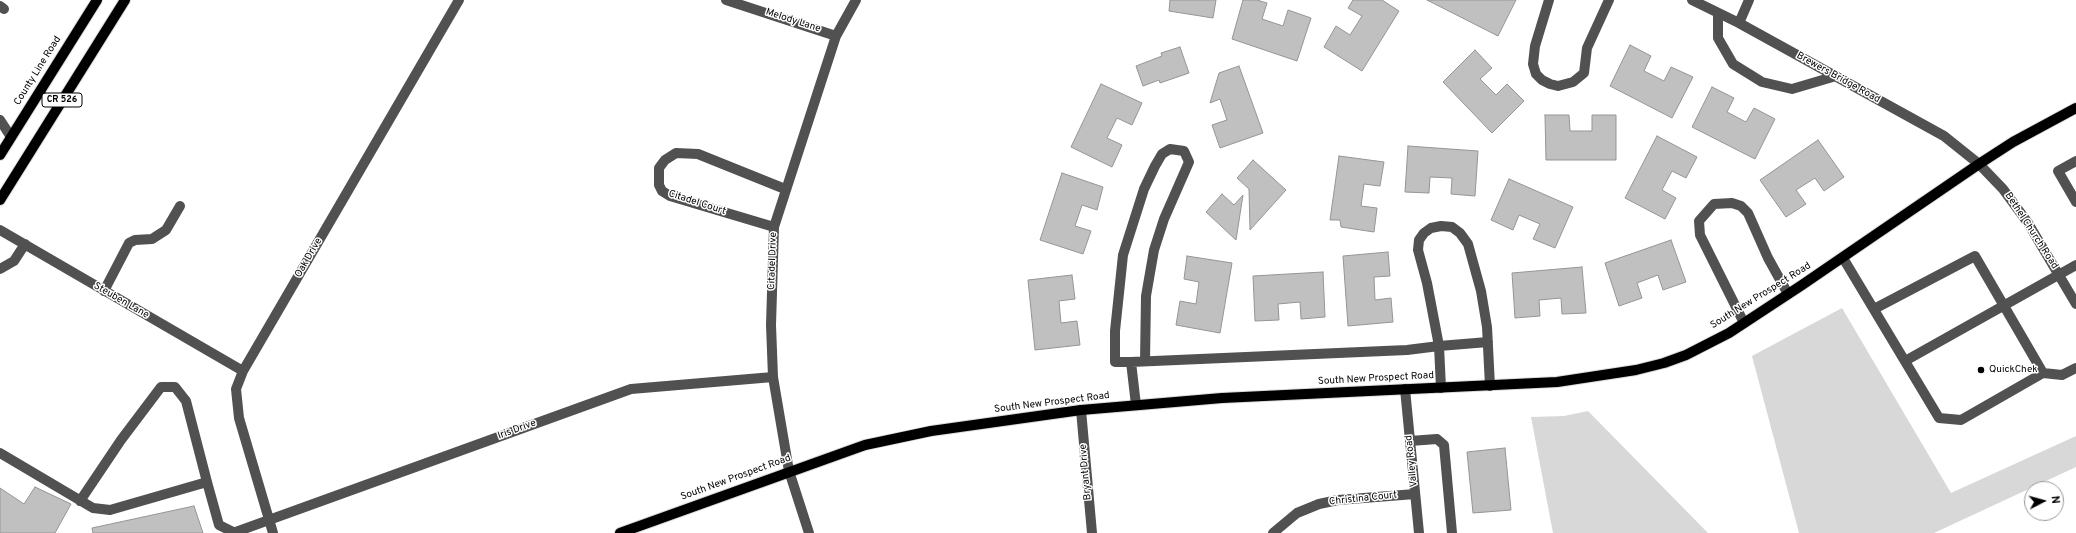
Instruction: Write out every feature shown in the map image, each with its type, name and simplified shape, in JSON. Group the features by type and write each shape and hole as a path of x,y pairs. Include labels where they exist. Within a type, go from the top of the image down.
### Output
{"main road":[{"name":"County Line Road","path":"0,155 97,0"},
{"name":"CR 526","path":"0,200 125,0"},
{"name":"South New Prospect Road","path":"620,533 789,471 865,445 931,431 1080,410 1222,398 1557,382 1636,370 1686,355 1744,323 1843,258 1979,164 2013,142 2076,108"}],"street":[{"name":"Oak Drive","path":"273,533 239,418 236,389 243,371 459,0"},
{"name":"Melody Lane","path":"726,0 836,36"},
{"name":"Citadel Drive","path":"808,533 789,471 773,377 771,325 774,228 785,189 836,36 856,0"},
{"path":"1549,0 1535,46 1533,64 1536,74 1542,80 1558,86 1566,86 1574,82 1584,72 1588,48 1609,0"},
{"name":"Brewers Bridge Road","path":"1692,0 1739,23 1944,136 1979,164"},
{"path":"1739,23 1749,0"},
{"path":"1718,13 1718,38 1733,64 1762,82 1792,88 1836,76"},
{"path":"0,120 11,137"},
{"path":"1145,362 1146,296 1154,250 1164,219 1188,162 1184,151 1170,149 1162,154 1144,189 1134,214 1123,255 1115,331 1116,362 1145,362 1407,350 1488,342"},
{"name":"Citadel Court","path":"774,228 670,196 662,190 659,185 659,168 665,160 676,153 698,154 785,189"},
{"path":"2076,161 2058,171 2076,202"},
{"name":"Bethel Church Road","path":"1979,164 2012,200 2060,274 2076,304"},
{"path":"1744,323 1700,235 1699,221 1714,204 1732,203 1741,206 1748,213 1768,258 1788,294"},
{"path":"104,291 128,243 135,240 152,239 166,230 180,206"},
{"path":"1441,388 1439,346 1427,283 1418,250 1419,240 1424,233 1431,228 1441,226 1452,227 1460,233 1468,244 1481,291 1488,342 1490,386"},
{"name":"Steuben Lane","path":"0,230 243,371"},
{"path":"0,269 14,261 25,244"},
{"path":"1874,309 1975,256 2043,373"},
{"path":"1843,258 1939,418 1961,420 2043,373 2062,375 2076,368"},
{"path":"1905,361 2076,265"},
{"path":"1131,362 1136,406"},
{"name":"Iris Drive","path":"233,532 631,389 773,377"},
{"path":"80,501 121,440 161,387 175,387 186,401 219,525 233,532"},
{"name":"Valley Road","path":"1405,389 1419,533"},
{"name":"Bryant Drive","path":"1080,410 1092,533"},
{"path":"1410,441 1437,439 1444,445 1452,533"},
{"path":"0,453 93,508 110,510 207,482"},
{"name":"Christina Court","path":"1272,533 1297,513 1319,504 1338,500 1415,494"}],"shaded area":[{"path":"1842,308 1951,493 2076,436 2076,467 2046,481 2024,481 2024,491 1934,533 1799,533 1752,356"},
{"path":"1588,411 1708,533 1553,533 1531,417 1564,416"}],"building":[{"path":"1170,0 1216,0 1213,18 1169,11"},
{"path":"1243,0 1257,0 1267,3 1262,19 1283,26 1288,10 1311,18 1297,61 1232,39"},
{"path":"1353,0 1382,0 1399,11 1362,71 1324,47 1336,26 1350,35 1362,16 1348,8"},
{"path":"1427,0 1516,0 1498,36"},
{"path":"1630,45 1651,56 1644,71 1664,81 1671,67 1693,77 1672,118 1610,86"},
{"path":"1180,47 1189,73 1160,83 1159,80 1143,86 1136,66 1162,56 1161,53"},
{"path":"1475,50 1492,68 1480,79 1496,95 1507,84 1524,101 1492,133 1443,82"},
{"path":"1239,66 1263,133 1220,148 1212,125 1227,120 1220,99 1210,103 1219,73"},
{"path":"1101,84 1142,103 1132,125 1117,118 1107,138 1122,145 1112,167 1071,147"},
{"path":"1712,87 1734,98 1727,112 1746,122 1754,108 1775,119 1755,159 1692,127"},
{"path":"1545,115 1569,115 1570,131 1592,131 1592,115 1616,115 1616,160 1546,160"},
{"path":"1657,136 1697,157 1686,178 1672,171 1662,190 1676,198 1665,219 1625,198"},
{"path":"1818,140 1844,177 1824,191 1815,178 1796,190 1806,204 1786,217 1760,180"},
{"path":"1408,146 1478,151 1475,196 1451,194 1452,178 1430,177 1429,193 1405,192"},
{"path":"1339,156 1384,162 1380,186 1364,184 1361,206 1377,208 1374,232 1341,227 1340,220 1330,220"},
{"path":"1253,160 1286,190 1250,230 1249,189 1237,178"},
{"path":"1062,173 1103,187 1097,210 1082,205 1075,226 1091,231 1083,254 1040,240"},
{"path":"1509,179 1573,207 1555,248 1533,239 1540,224 1519,215 1513,230 1491,220"},
{"path":"1222,194 1234,205 1243,195 1236,240 1206,212"},
{"path":"1671,240 1686,282 1663,290 1658,275 1637,283 1642,298 1619,306 1605,263"},
{"path":"1388,252 1390,276 1374,277 1375,300 1391,298 1393,322 1348,326 1343,256"},
{"path":"1187,256 1232,263 1220,333 1176,325 1180,301 1196,304 1199,282 1184,279"},
{"path":"1582,267 1586,313 1562,314 1561,298 1539,300 1540,316 1515,318 1512,273"},
{"path":"1323,272 1325,317 1301,319 1300,302 1278,304 1279,320 1255,321 1253,276"},
{"path":"1072,275 1075,299 1059,301 1061,323 1077,321 1080,345 1035,350 1028,280"},
{"path":"1505,448 1511,510 1473,513 1467,452"},
{"path":"35,487 71,504 55,533 0,533 0,488 24,504"},
{"path":"194,506 203,533 93,533 92,528"}],"place":[{"name":"QuickChek","path":"1981,370"}]}
